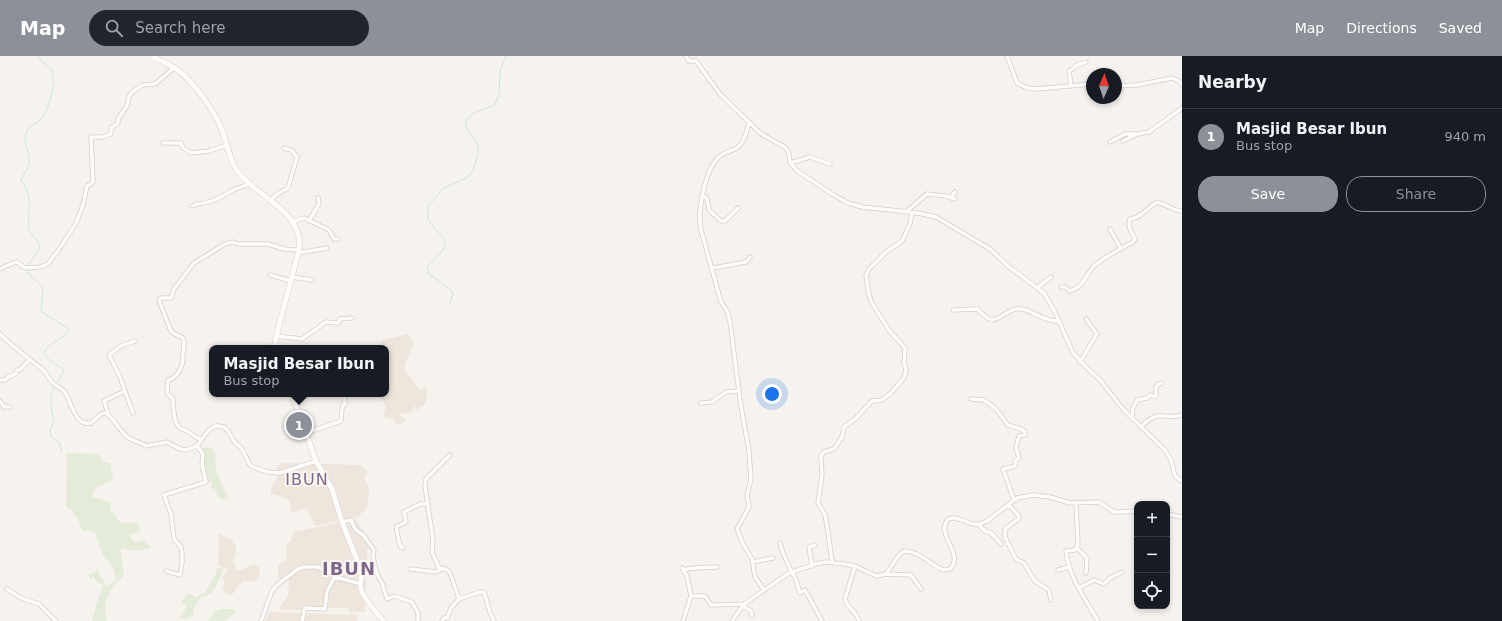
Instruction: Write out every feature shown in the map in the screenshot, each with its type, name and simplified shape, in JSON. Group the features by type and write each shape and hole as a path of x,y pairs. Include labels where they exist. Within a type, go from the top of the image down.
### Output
{"main road":[{"path":"152,56 183,74 215,115 234,166 241,176 282,210 292,222 300,236 299,251 274,345"},
{"path":"293,397 316,461 332,489 342,522 361,570 363,577 360,584 361,591 384,621"}],"street":[{"path":"686,56 689,61 696,61 717,90 764,136 786,148 789,154 790,163 796,170 848,203 862,207 932,216 990,249 1008,266 1038,287 1044,293 1059,321 1070,348 1080,362 1100,380 1112,396 1167,454 1171,460 1175,476 1182,481"},
{"path":"1007,56 1016,81 1022,86 1036,88 1086,84"},
{"path":"1071,85 1069,71 1075,66 1086,62"},
{"path":"0,269 17,262 25,268 40,267 48,264 76,222 83,205 86,186 92,184 93,182 91,137 102,137 111,134 111,128 118,123 118,119 127,106 129,96 139,87 156,84 174,68"},
{"path":"1122,86 1137,86 1162,79 1172,78 1179,81 1182,85"},
{"path":"1110,142 1125,134 1148,132 1182,108"},
{"path":"749,122 746,134 738,147 717,158 712,167 702,194 700,224 721,302 730,321 739,391 749,447 751,482 748,492 749,507 737,529 753,562 755,578 764,590"},
{"path":"1123,141 1137,134"},
{"path":"163,143 181,143 183,148 191,153 209,151 227,145"},
{"path":"270,200 288,188 297,157 291,150 284,148"},
{"path":"790,163 810,157 830,164"},
{"path":"192,206 199,203 208,202 249,183"},
{"path":"951,198 955,192"},
{"path":"702,194 707,199 709,210 721,221 725,221 738,208"},
{"path":"906,212 927,194 956,199"},
{"path":"309,221 319,204 318,198"},
{"path":"1061,287 1065,287 1070,291 1073,290 1084,281 1095,265 1133,242 1135,239 1130,229 1130,219 1144,213 1155,203 1158,202 1182,211"},
{"path":"832,562 825,515 818,503 822,475 822,455 824,452 834,449 842,437 844,427 854,421 872,401 882,400 893,392 906,373 904,363 904,347 889,330 872,303 869,295 866,275 869,269 886,252 902,241 910,224 912,213"},
{"path":"292,222 302,218 329,230 334,239 338,240"},
{"path":"1110,229 1121,249"},
{"path":"201,440 190,432 179,428 172,406 173,399 167,393 168,381 179,372 185,346 183,338 173,333 170,329 159,300 161,298 171,298 174,290 194,263 223,245 232,242 238,244 268,244 284,249 299,251 327,248"},
{"path":"712,268 746,262 750,257"},
{"path":"270,275 292,279 312,280"},
{"path":"1038,287 1051,277"},
{"path":"952,310 977,309 986,318 991,320 996,319 1014,309 1024,308 1032,314 1050,321 1059,321"},
{"path":"276,336 302,339 326,322 338,323 340,319 352,318"},
{"path":"1080,362 1097,334 1086,319"},
{"path":"0,334 29,360 44,370 53,384 65,392 74,412 83,422 90,424 101,414 108,414"},
{"path":"133,413 120,377 108,355 121,346 135,341"},
{"path":"0,380 6,380 8,377 16,374 17,370 20,370 29,360"},
{"path":"1132,418 1133,408 1137,400 1147,398 1150,395 1156,397 1156,387 1158,384 1162,383"},
{"path":"125,391 104,401 108,414 126,437 146,446 167,442 180,449 186,450 197,446 208,431 215,426 224,427 228,431 234,441 242,449 251,466 268,472 280,473 316,461"},
{"path":"701,403 712,402 726,392 739,391"},
{"path":"306,433 341,421 342,408 345,403 344,397"},
{"path":"971,399 984,400 996,409 1008,424 1025,432 1025,435 1019,436 1016,446 1019,458 1015,462 1015,466 1003,469 1014,500"},
{"path":"0,401 4,407 10,407"},
{"path":"1141,427 1149,419 1155,416 1168,415 1175,417 1182,415"},
{"path":"166,571 180,575 182,558 180,547 174,539 171,514 164,495 206,482 202,464 203,454 197,446"},
{"path":"441,569 436,563 432,552 433,540 425,486 426,479 450,455"},
{"path":"886,574 899,555 904,551 913,552 932,565 944,570 950,569 953,566 954,556 952,547 945,534 947,520 951,517 974,524 988,521 1021,496 1038,495 1076,503 1099,502 1114,512 1134,511"},
{"path":"1076,503 1078,536 1077,548 1087,558 1086,573"},
{"path":"403,548 400,546 396,527 406,522 404,512 420,504 428,504"},
{"path":"1008,505 1011,506 1019,516 1018,519 1005,529 1005,537 1016,559 1024,563 1035,581 1048,589 1051,600"},
{"path":"1170,515 1182,517"},
{"path":"342,522 351,520 355,529 364,536 373,548 376,572 382,583 387,599 394,596 412,602 417,608 418,621"},
{"path":"978,524 984,531 991,533 1001,544"},
{"path":"780,543 784,558 800,593 805,590 822,621"},
{"path":"812,566 809,547 815,545"},
{"path":"1077,548 1066,551 1070,567 1098,621"},
{"path":"753,562 773,558"},
{"path":"732,621 744,605 791,572 826,562 855,566 876,576 886,574 912,575 921,589"},
{"path":"855,566 845,598 847,604 858,616 859,621"},
{"path":"261,621 272,591 293,572 304,567 318,568 335,577 360,584"},
{"path":"683,621 691,596 688,576 683,569 718,567"},
{"path":"1058,570 1070,567"},
{"path":"410,569 436,572 441,569 446,569 450,573 454,590 459,599"},
{"path":"1080,588 1094,580 1104,584 1110,578 1122,572"},
{"path":"302,621 305,608 325,609 327,591 335,577"},
{"path":"7,589 21,598 39,604 56,621"},
{"path":"442,621 443,619 447,618 451,608 459,599 480,592 484,592 494,621"},
{"path":"691,596 705,596 708,602 713,605 744,605 751,611 752,616"}],"shaded area":[{"path":"408,334 413,341 413,346 409,350 412,351 407,359 404,369 420,390 427,386 427,397 425,404 417,410 415,405 412,412 404,414 401,412 399,415 407,420 398,425 392,419 383,417 386,407 381,397 389,397 389,345 381,345 382,340"},
{"path":"282,463 361,465 367,472 364,479 369,487 368,506 358,517 315,526 306,508 291,513 290,501 280,496 271,494 271,486 277,479 277,468"},
{"path":"357,519 358,524 368,536 365,612 349,612 349,608 331,608 318,611 278,609 288,596 289,581 284,582 278,577 278,565 287,557 286,546 291,542 293,532"},
{"path":"219,534 231,539 236,547 233,563 238,571 254,564 260,568 259,578 253,582 244,581 231,596 222,589 225,583 222,578 227,570 218,564"},
{"path":"269,612 357,615 357,621 265,621"}],"green space":[{"path":"211,447 215,454 215,465 218,476 228,498 222,500 218,496 215,489 211,488 212,483 206,480 200,471 200,469 205,468 206,466 202,462 202,450 203,448"},
{"path":"67,453 98,454 102,461 110,463 113,480 97,487 93,492 93,498 99,498 102,501 106,500 111,503 110,509 121,524 131,522 139,524 140,531 131,534 130,537 135,543 143,540 152,548 136,551 121,548 124,576 111,590 108,596 105,608 107,621 92,621 103,586 102,584 97,583 93,576 91,579 88,575 95,572 97,569 106,586 117,581 113,567 102,554 95,533 90,530 82,531 78,519 73,514 73,510 66,507"},
{"path":"217,568 224,569 215,588 213,588 213,592 201,597 194,608 193,615 190,618 179,618 185,610 187,604 181,604 183,599 189,593 196,597 206,592 207,588 215,577"},
{"path":"220,609 235,609 234,614 225,621 208,621 214,612"}],"waterway":[{"path":"28,266 39,250 40,244 28,229 29,198 25,186 21,180 29,163 25,137 29,128 39,121 44,115 50,102 54,80 51,69 38,56"},
{"path":"450,303 453,294 451,290 429,274 427,267 436,258 444,247 445,243 443,237 428,220 428,206 444,188 468,177 473,170 478,155 478,144 468,130 466,121 476,112 494,106 499,95 500,71 506,56"},
{"path":"27,269 29,274 43,287 41,311 69,330 63,337 52,343 44,353 49,360 64,370 57,383"},
{"path":"55,386 51,394 51,408 54,421 50,431 51,437 59,442 62,452"}],"place":[{"name":"Masjid Besar Ibun","path":"299,425"}],"district":[{"name":"IBUN","path":"307,479"},
{"name":"IBUN","path":"349,569"}]}
